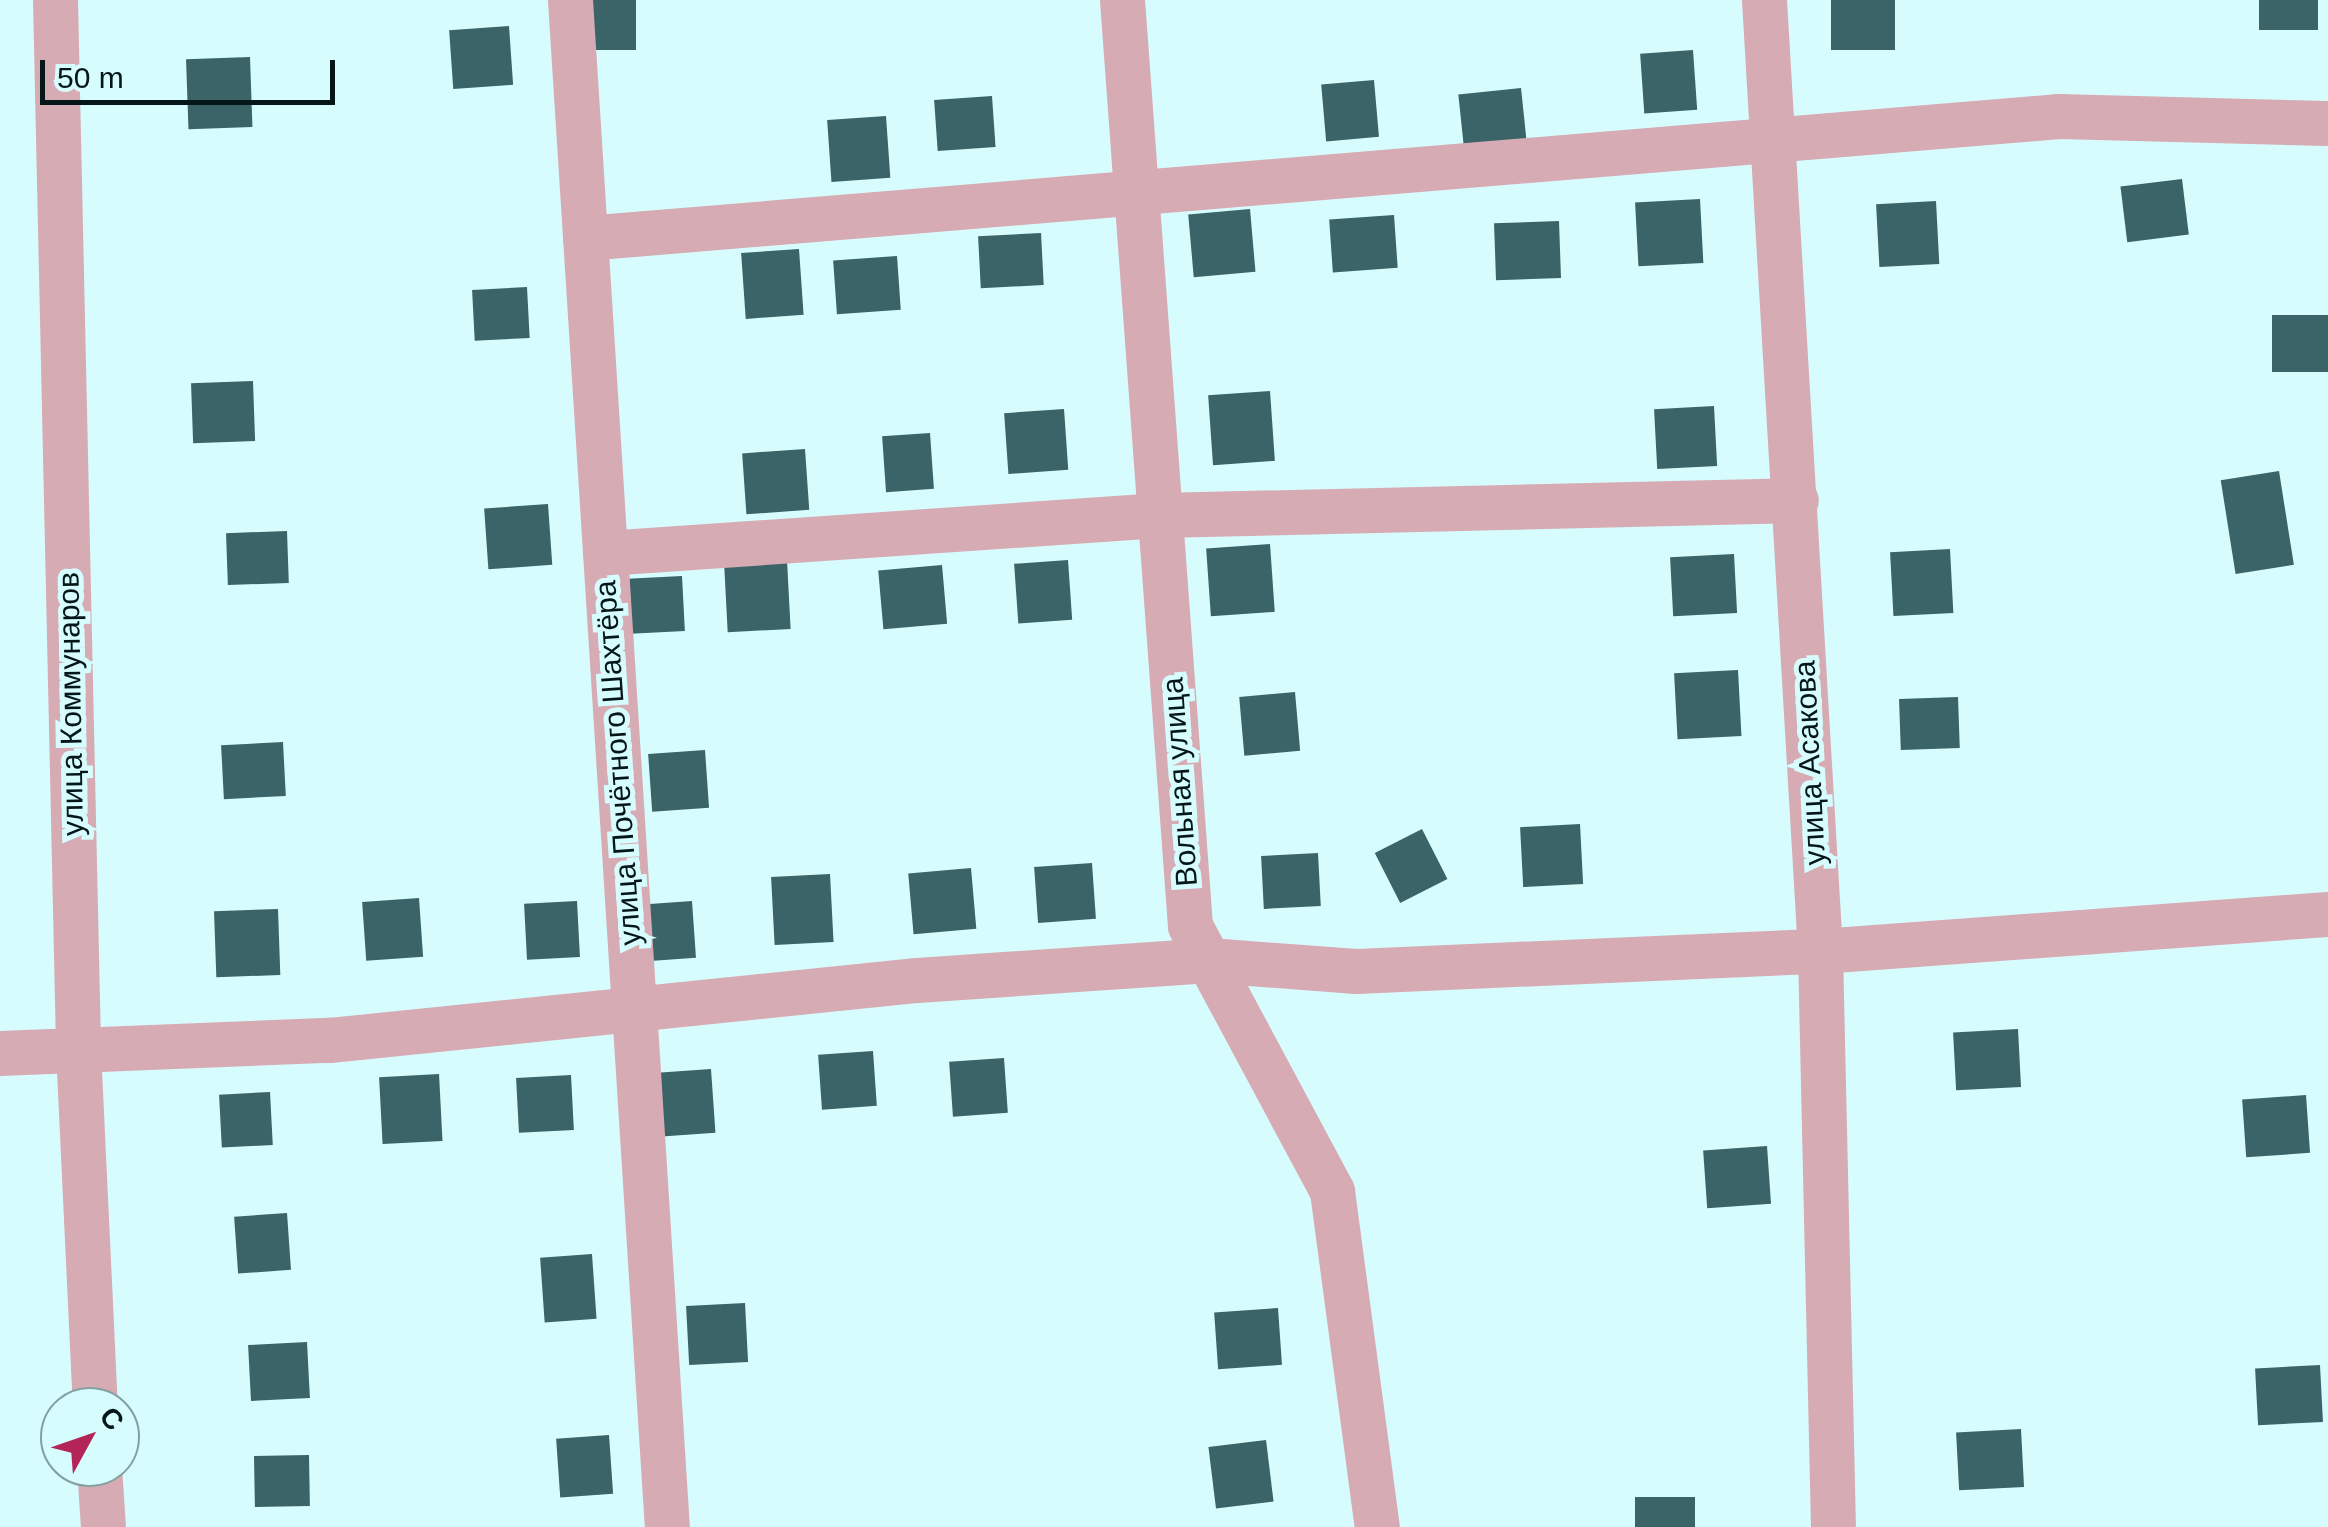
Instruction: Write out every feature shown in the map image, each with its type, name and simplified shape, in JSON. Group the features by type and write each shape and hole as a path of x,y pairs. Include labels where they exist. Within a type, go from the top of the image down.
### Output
{"street":[{"name":"улица Коммунаров","path":"55,0 78,1050 94,1387"},
{"name":"улица Почётного Шахтёра","path":"570,0 666,1527"},
{"name":"Вольная улица","path":"1122,0 1190,926 1332,1192 1377,1527"},
{"name":"улица Асакова","path":"1764,0 1776,139 1820,951 1833,1527"},
{"path":"585,238 1136,197 2059,116 2328,123"},
{"path":"605,553 1160,515 1796,500"},
{"path":"0,1053 329,1040 917,980 1209,960 1356,971 1820,951 2328,914"},
{"path":"100,1487 103,1527"}],"building":[{"path":"581,0 636,0 636,50 581,50"},
{"path":"1831,0 1895,0 1895,50 1831,50"},
{"path":"2259,0 2318,0 2318,30 2259,30"},
{"path":"509,26 513,85 453,89 449,30"},
{"path":"1693,50 1697,110 1644,114 1640,54"},
{"path":"250,57 252,127 188,129 186,59"},
{"path":"1374,80 1379,137 1326,141 1321,85"},
{"path":"1521,88 1527,143 1464,149 1458,95"},
{"path":"992,96 996,147 938,151 934,100"},
{"path":"886,116 890,178 831,182 827,120"},
{"path":"2182,179 2189,235 2127,242 2120,187"},
{"path":"1700,199 1703,263 1638,266 1635,202"},
{"path":"1936,201 1939,264 1879,267 1876,204"},
{"path":"1250,209 1255,272 1194,277 1188,214"},
{"path":"1394,215 1398,268 1333,272 1329,220"},
{"path":"1559,221 1561,278 1496,280 1494,223"},
{"path":"1041,233 1044,285 981,288 978,236"},
{"path":"799,249 804,315 746,319 741,253"},
{"path":"897,256 901,310 837,314 833,260"},
{"path":"527,287 530,338 475,341 472,290"},
{"path":"2272,315 2328,315 2328,372 2272,372"},
{"path":"253,381 255,441 193,443 191,383"},
{"path":"1270,391 1275,461 1213,465 1208,395"},
{"path":"1714,406 1717,466 1657,469 1654,409"},
{"path":"1064,409 1068,470 1008,474 1004,413"},
{"path":"930,433 934,489 886,492 882,436"},
{"path":"805,449 809,510 746,514 742,453"},
{"path":"2279,471 2294,565 2236,574 2221,480"},
{"path":"548,504 552,565 488,569 484,508"},
{"path":"287,531 289,583 228,585 226,533"},
{"path":"1270,544 1275,612 1211,616 1206,548"},
{"path":"1950,549 1953,613 1893,616 1890,552"},
{"path":"1734,554 1737,613 1673,616 1670,557"},
{"path":"787,560 791,629 728,632 724,563"},
{"path":"1068,560 1072,620 1018,624 1014,564"},
{"path":"942,565 947,624 883,629 878,571"},
{"path":"682,576 685,631 616,635 613,580"},
{"path":"1738,670 1741,736 1678,739 1674,673"},
{"path":"1295,692 1300,751 1244,756 1239,697"},
{"path":"1958,697 1960,748 1901,750 1899,699"},
{"path":"283,742 286,796 224,799 221,745"},
{"path":"705,750 709,808 652,812 648,754"},
{"path":"1580,824 1583,884 1523,887 1520,827"},
{"path":"1422,829 1447,879 1400,903 1375,853"},
{"path":"1318,853 1321,906 1264,909 1261,856"},
{"path":"1092,863 1096,919 1038,923 1034,867"},
{"path":"971,868 976,929 914,934 908,873"},
{"path":"830,874 834,942 775,945 771,877"},
{"path":"419,898 423,957 366,961 362,902"},
{"path":"577,901 580,957 527,960 524,904"},
{"path":"692,901 696,958 643,962 639,905"},
{"path":"278,909 280,975 216,977 214,911"},
{"path":"2018,1029 2021,1087 1956,1090 1953,1032"},
{"path":"873,1051 877,1106 822,1110 818,1055"},
{"path":"1004,1058 1008,1113 953,1117 949,1062"},
{"path":"711,1069 715,1133 648,1138 643,1074"},
{"path":"439,1074 443,1141 383,1144 379,1077"},
{"path":"571,1075 574,1130 519,1133 516,1078"},
{"path":"270,1092 273,1145 222,1148 219,1095"},
{"path":"2306,1095 2310,1153 2246,1157 2242,1099"},
{"path":"1767,1146 1771,1204 1707,1208 1703,1150"},
{"path":"287,1213 291,1270 238,1274 234,1217"},
{"path":"592,1254 597,1319 545,1322 540,1258"},
{"path":"745,1303 748,1362 689,1365 686,1306"},
{"path":"1278,1308 1282,1365 1218,1369 1214,1312"},
{"path":"307,1342 310,1398 251,1401 248,1345"},
{"path":"2320,1365 2323,1422 2258,1425 2255,1368"},
{"path":"2021,1429 2024,1487 1959,1490 1956,1432"},
{"path":"609,1435 613,1494 560,1498 556,1439"},
{"path":"1266,1440 1274,1502 1216,1509 1208,1447"},
{"path":"309,1455 310,1506 255,1507 254,1456"},
{"path":"1635,1497 1695,1497 1695,1527 1635,1527"}]}
